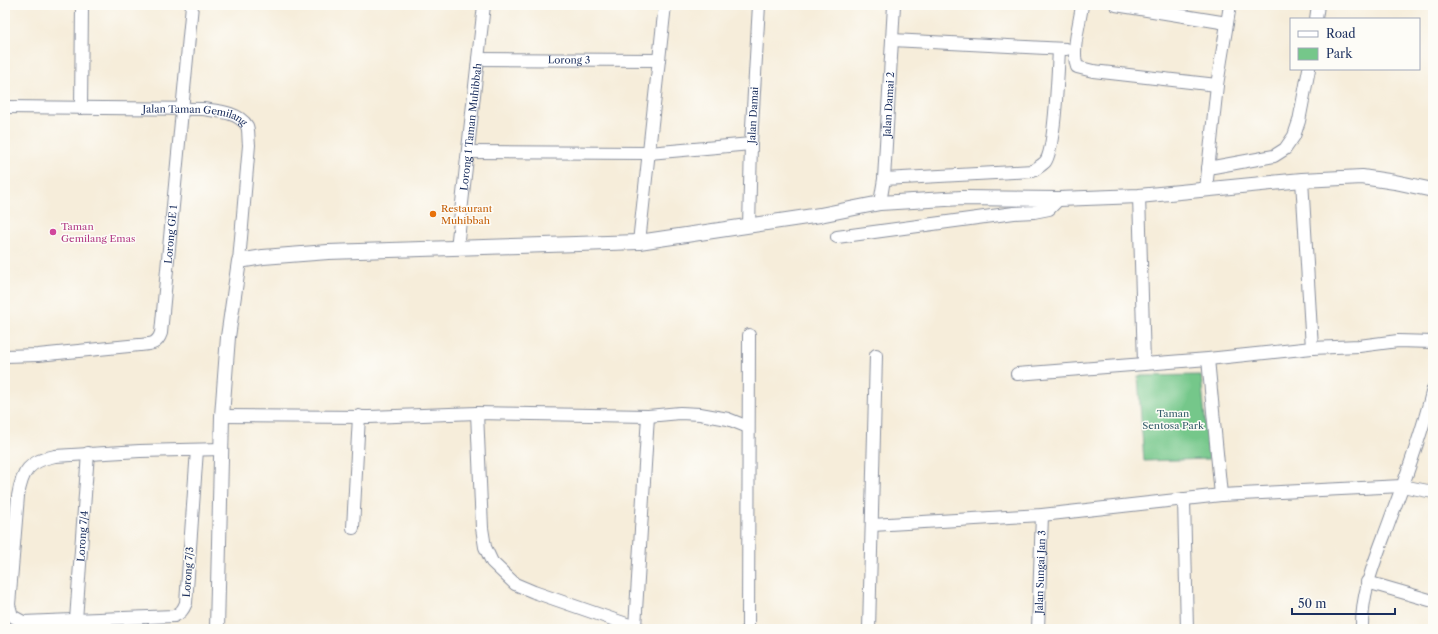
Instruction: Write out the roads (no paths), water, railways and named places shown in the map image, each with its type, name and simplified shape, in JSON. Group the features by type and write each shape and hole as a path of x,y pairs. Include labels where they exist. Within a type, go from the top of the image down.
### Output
{"street":[{"path":"81,108 82,5"},
{"path":"183,109 192,5"},
{"name":"Lorong 1 Taman Muhibbah","path":"457,248 484,5"},
{"path":"639,242 665,5"},
{"name":"Jalan Damai","path":"749,226 751,144 759,5"},
{"name":"Jalan Damai 2","path":"880,203 884,179 894,5"},
{"path":"1082,5 1075,50 1075,61 1077,67 1083,69 1217,85"},
{"path":"1116,5 1228,23"},
{"path":"1206,190 1217,85 1230,5"},
{"path":"1316,18 1318,5"},
{"path":"892,40 1075,50"},
{"path":"884,179 1033,171 1046,161 1050,151 1056,106 1059,49"},
{"name":"Lorong 3","path":"478,59 659,60"},
{"path":"1208,168 1274,156 1284,149 1294,136 1299,121 1309,70"},
{"name":"Jalan Taman Gemilang","path":"5,107 203,108 226,113 241,120 248,127 249,145 239,261"},
{"name":"Lorong GE 1","path":"5,356 38,355 139,345 157,341 161,333 183,109"},
{"path":"468,152 649,153 751,144"},
{"path":"217,629 222,416 228,337 239,261 263,257 328,252 639,242 820,215 880,203 962,198 1059,199 1139,196 1302,180 1362,178 1395,182 1433,190"},
{"path":"1302,180 1312,348"},
{"path":"1139,196 1144,363"},
{"path":"837,238 1014,213 1034,212 1048,208 1059,199"},
{"path":"748,629 749,335"},
{"path":"1017,374 1208,359 1312,348 1359,346 1398,341 1433,342"},
{"path":"869,629 876,355"},
{"path":"1208,359 1221,495"},
{"path":"1362,629 1362,612 1367,582 1402,486 1433,388"},
{"path":"222,416 359,416 477,413 648,416 680,412 728,419 748,427"},
{"path":"477,413 482,528 485,548 492,562 515,584 638,628 648,416"},
{"path":"354,528 359,416"},
{"path":"76,620 23,622 12,616 9,605 18,496 20,482 26,471 34,463 43,458 55,456 88,453 222,449"},
{"name":"Lorong 7/3","path":"76,620 174,616 183,610 186,603 197,450"},
{"name":"Lorong 7/4","path":"76,620 88,453"},
{"path":"872,525 1042,515 1221,495 1402,486 1433,492"},
{"path":"1184,498 1187,629"},
{"name":"Jalan Sungai Jan 3","path":"1038,629 1042,515"},
{"path":"1367,582 1433,600"}],"place":[{"name":"Restaurant Muhibbah","path":"433,214"},
{"name":"Taman Gemilang Emas","path":"53,232"}],"park label":[{"name":"Taman Sentosa Park","path":"1173,418"}]}
